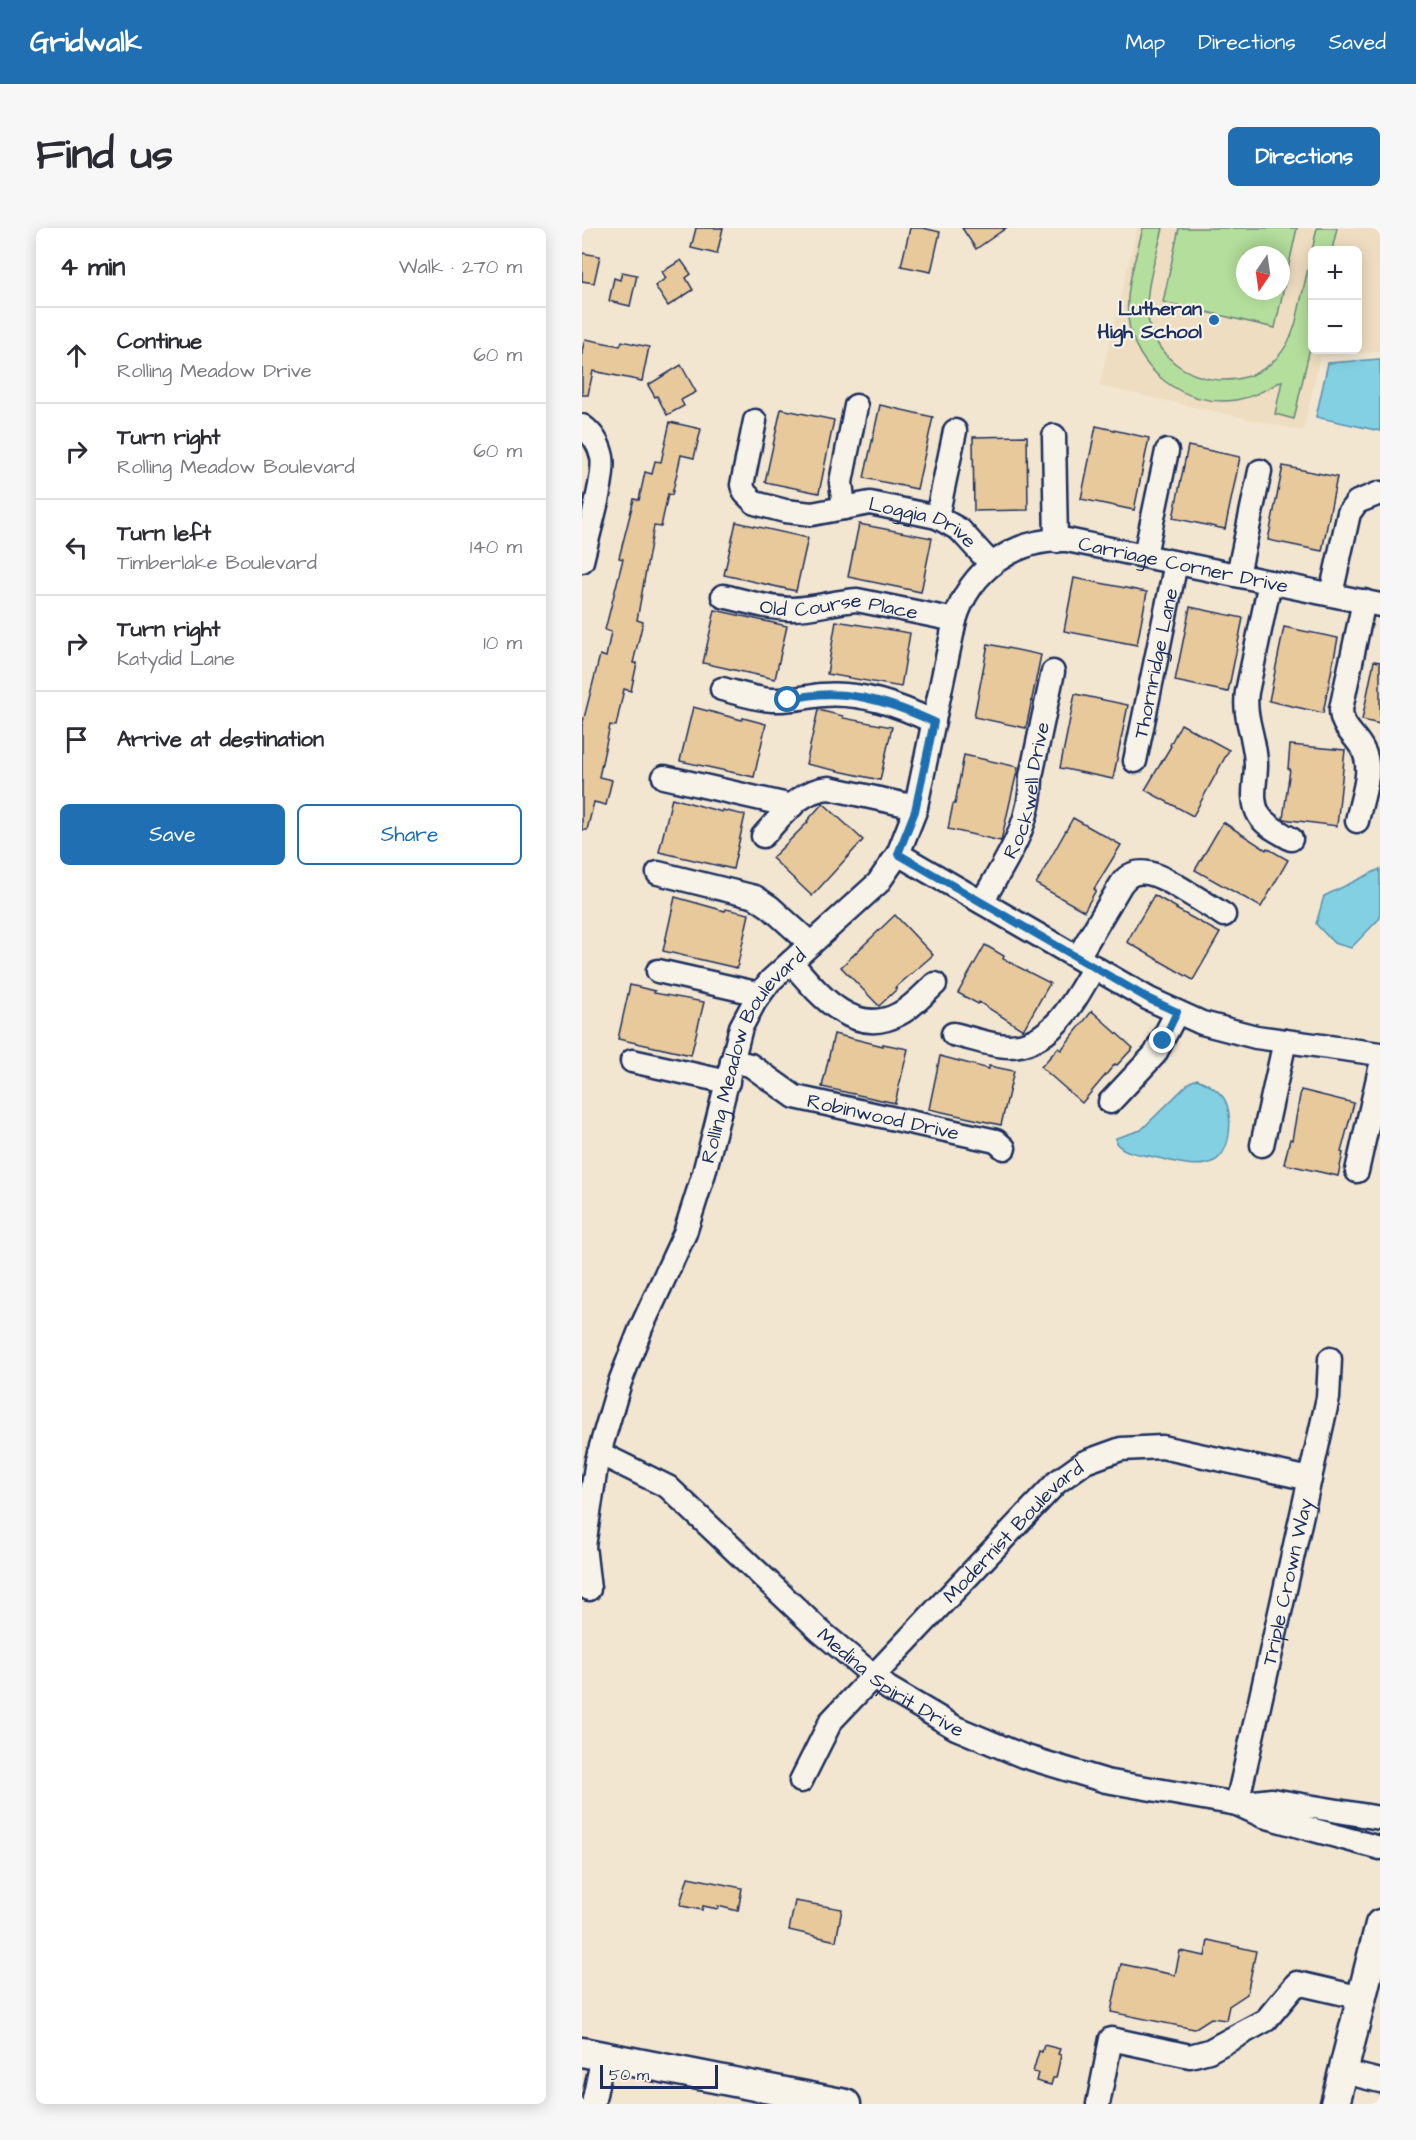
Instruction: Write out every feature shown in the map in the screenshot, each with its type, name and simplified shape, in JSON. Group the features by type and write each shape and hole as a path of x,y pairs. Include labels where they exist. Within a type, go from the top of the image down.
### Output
{"main road":[{"path":"1335,2104 1380,1924"},
{"path":"592,2054 837,2103"}],"street":[{"path":"844,508 841,482 856,406"},
{"name":"Loggia Drive","path":"755,421 742,484 751,501 763,506 802,513 820,513 859,504 878,504 937,517 960,530 991,564"},
{"path":"582,426 597,443 603,468 582,561"},
{"path":"937,517 955,431"},
{"path":"1054,436 1056,541"},
{"path":"1145,555 1167,451"},
{"path":"1238,575 1260,471"},
{"path":"1331,594 1349,513 1357,502 1380,493"},
{"name":"Carriage Corner Drive","path":"991,564 1017,549 1042,541 1078,542 1372,603"},
{"name":"Thornridge Lane","path":"1135,761 1176,563"},
{"name":"Rolling Meadow Boulevard","path":"589,1589 584,1546 599,1452 620,1382 641,1328 685,1233 704,1173 741,1027 760,994 791,962 878,883 898,854 916,807 955,620 969,590 991,564"},
{"path":"1270,582 1245,708 1255,751 1255,806 1266,825 1291,839"},
{"name":"Old Course Place","path":"723,596 795,610 857,600 955,620"},
{"path":"1357,821 1367,776 1367,763 1363,749 1343,722 1341,709 1372,603"},
{"name":"Rockwell Drive","path":"982,902 1022,831 1053,672"},
{"path":"722,689 771,700 840,695 866,698 891,704 934,722"},
{"path":"664,777 792,806"},
{"path":"763,836 792,806 807,793 816,789 829,788 916,807"},
{"path":"898,854 1149,999 1177,1012 1216,1027 1285,1041 1380,1054"},
{"path":"658,873 755,897 770,907 811,944"},
{"path":"953,1034 1006,1046 1032,1042 1047,1032 1068,1009 1086,962 1125,878 1146,873 1159,876 1224,915"},
{"path":"791,962 836,1010 863,1020 885,1020 899,1015 935,984"},
{"path":"658,971 760,994"},
{"path":"1110,1101 1155,1054 1177,1012"},
{"path":"1262,1145 1285,1041"},
{"name":"Robinwood Drive","path":"632,1061 730,1072 750,1065 795,1097 996,1141 1004,1148"},
{"path":"1357,1171 1380,1069"},
{"name":"Triple Crown Way","path":"1237,1804 1328,1398 1330,1359"},
{"name":"Modernist Boulevard","path":"801,1781 831,1721 1057,1482 1085,1462 1121,1449 1162,1447 1310,1479"},
{"name":"Medina Spirit Drive","path":"599,1452 668,1487 820,1630 873,1676 888,1688 956,1728 1023,1756 1106,1781 1237,1804 1263,1816 1380,1848"},
{"name":"Medina Spirit Drive","path":"1237,1804 1272,1800 1380,1818"},
{"path":"1098,2104 1111,2039 1190,2056 1209,2051 1266,2020 1297,1983 1362,1998"},
{"path":"592,2054 593,2104"},
{"path":"1344,2072 1380,2080"}],"shaded area":[{"name":"Lutheran High School","path":"1137,228 1380,228 1380,351 1362,353 1362,246 1308,246 1308,354 1350,354 1320,357 1303,431 1099,386"}],"green space":[{"path":"1143,228 1163,228 1148,290 1150,327 1160,348 1175,363 1193,374 1214,379 1235,379 1255,374 1273,362 1293,332 1308,268 1309,354 1294,419 1275,414 1282,381 1249,397 1217,401 1198,398 1181,391 1165,382 1151,369 1140,354 1132,337 1128,318 1127,307 1134,261"},
{"path":"1179,228 1297,228 1290,260 1290,246 1236,246 1236,300 1281,300 1275,328 1163,302"},
{"path":"1317,228 1337,228 1333,246 1313,246"}],"water":[{"path":"1380,359 1380,431 1316,417 1328,363"},
{"path":"1380,869 1380,918 1351,948 1334,943 1316,924 1324,896"},
{"path":"1197,1079 1208,1084 1223,1097 1229,1112 1228,1141 1225,1149 1214,1161 1200,1165 1184,1164 1134,1153 1116,1143 1116,1138 1141,1130 1190,1082"}],"building":[{"path":"696,228 723,228 717,254 691,248"},
{"path":"910,228 940,232 931,272 901,266"},
{"path":"962,228 1006,228 976,249"},
{"path":"582,253 600,256 594,283 582,281"},
{"path":"681,260 691,274 686,278 693,290 668,306 655,286 666,278 662,272"},
{"path":"622,272 637,275 630,306 609,301 614,278 620,280"},
{"path":"585,339 620,346 622,341 649,347 642,381 593,371 588,395 582,395 582,351"},
{"path":"681,365 696,392 681,400 684,406 667,415 648,385"},
{"path":"880,405 933,417 917,489 864,478"},
{"path":"781,409 834,420 819,493 765,482"},
{"path":"670,422 701,429 694,458 681,455 672,495 668,494 661,527 654,526 637,620 643,622 633,663 637,663 631,691 624,689 616,726 610,725 599,777 612,780 606,805 594,802 587,830 582,830 582,726 600,655 606,657 611,632 605,630 623,559 619,558 634,499 639,500 645,472 652,474 655,461 661,462"},
{"path":"1096,426 1149,438 1134,510 1081,499"},
{"path":"1027,436 1028,510 974,511 973,437"},
{"path":"1188,446 1240,457 1225,529 1173,518"},
{"path":"1283,466 1337,477 1322,551 1268,540"},
{"path":"736,522 808,538 796,591 724,575"},
{"path":"859,524 932,538 921,592 848,577"},
{"path":"1074,578 1147,592 1137,645 1064,631"},
{"path":"1190,607 1243,618 1228,692 1175,681"},
{"path":"715,610 787,626 775,679 703,663"},
{"path":"836,621 910,633 901,687 827,674"},
{"path":"1284,627 1338,638 1323,713 1269,701"},
{"path":"988,644 1041,655 1026,728 974,717"},
{"path":"1374,661 1380,662 1380,724 1362,720"},
{"path":"1075,694 1128,705 1113,779 1060,768"},
{"path":"693,707 766,724 754,777 680,761"},
{"path":"818,710 843,716 843,718 892,727 880,780 806,764"},
{"path":"1181,724 1229,750 1193,816 1145,790"},
{"path":"1290,745 1345,750 1337,826 1283,819 1290,769 1288,769"},
{"path":"964,755 1018,767 1001,841 948,829"},
{"path":"672,798 722,812 722,810 745,815 733,869 659,852"},
{"path":"823,803 863,840 812,896 772,858 808,822"},
{"path":"1073,818 1121,845 1094,889 1096,890 1084,911 1036,884"},
{"path":"1223,822 1266,850 1267,848 1288,860 1261,907 1195,870"},
{"path":"1154,895 1220,933 1193,980 1127,942"},
{"path":"675,897 725,911 726,909 749,914 737,968 663,951"},
{"path":"895,915 933,955 895,988 897,989 879,1006 841,967"},
{"path":"985,945 1004,956 1003,959 1050,983 1023,1030 979,1002 978,1004 958,993"},
{"path":"630,985 655,991 654,993 704,1002 691,1055 618,1039"},
{"path":"1092,1011 1133,1048 1117,1065 1115,1064 1082,1103 1041,1067 1058,1048 1061,1050"},
{"path":"834,1034 883,1046 883,1044 908,1049 895,1103 822,1087"},
{"path":"940,1056 989,1069 989,1066 1014,1071 1001,1125 929,1109"},
{"path":"1301,1090 1354,1103 1341,1152 1343,1153 1338,1176 1284,1164 1290,1139 1292,1140"},
{"path":"688,1877 742,1888 738,1911 718,1906 718,1909 703,1906 702,1910 682,1906 680,1904"},
{"path":"795,1901 842,1909 836,1941 789,1930"},
{"path":"1208,1940 1256,1951 1247,1994 1229,2006 1226,2020 1211,2018 1194,2029 1111,2012 1121,1964 1175,1975 1180,1951 1205,1956"},
{"path":"1044,2045 1060,2049 1058,2054 1061,2055 1056,2078 1053,2078 1051,2085 1036,2081 1038,2073 1033,2072 1039,2051 1042,2052"}],"place":[{"name":"Lutheran High School","path":"1214,320"}],"route":[{"path":"788,700 822,695 866,698 891,704 934,722 915,811 898,854 1149,999 1177,1012 1163,1041"}]}
